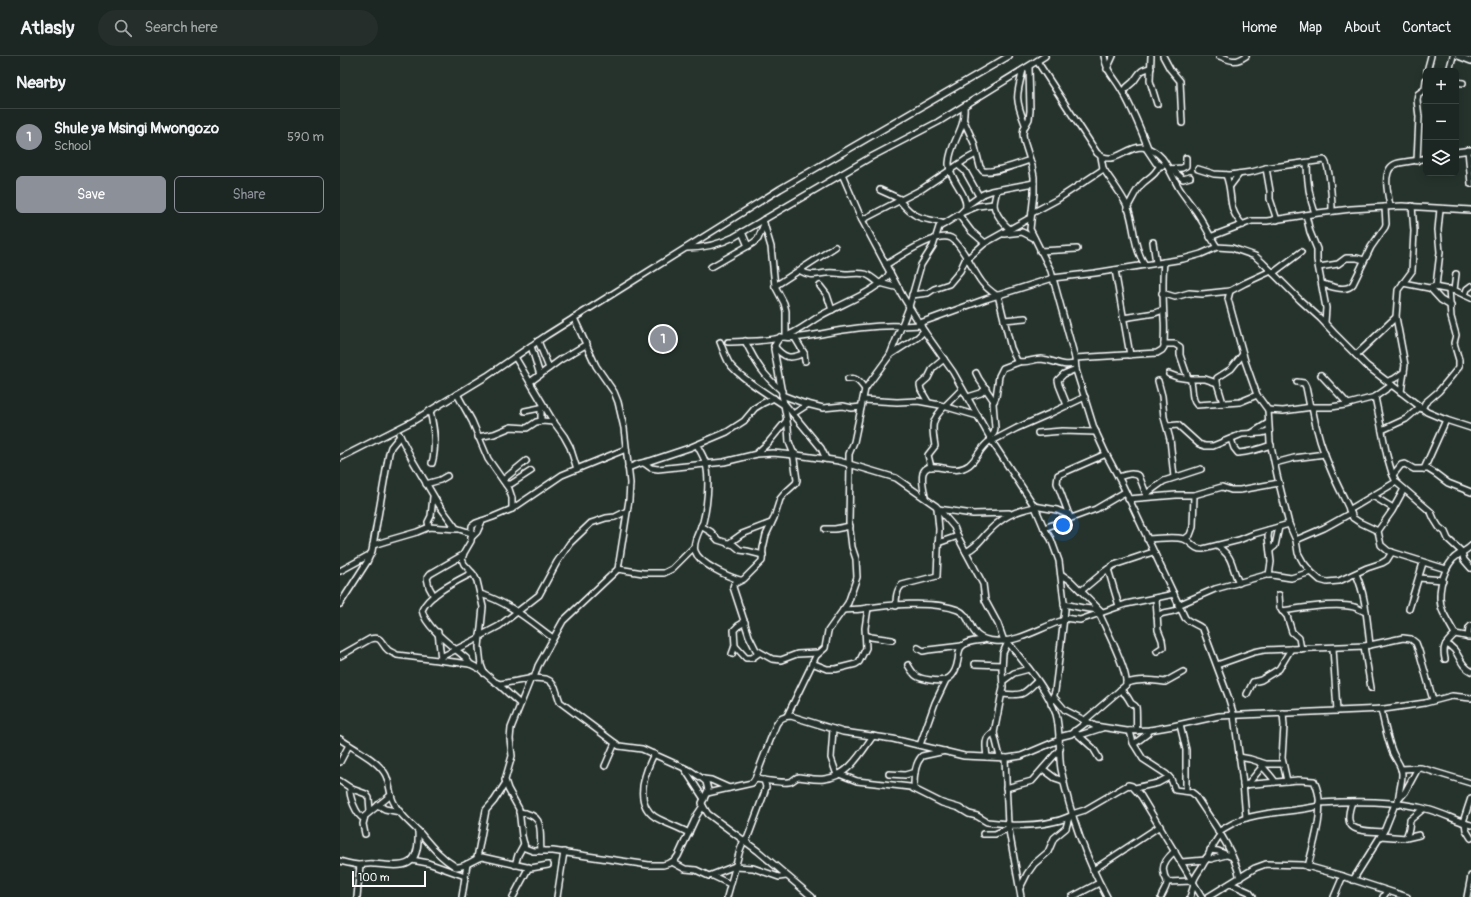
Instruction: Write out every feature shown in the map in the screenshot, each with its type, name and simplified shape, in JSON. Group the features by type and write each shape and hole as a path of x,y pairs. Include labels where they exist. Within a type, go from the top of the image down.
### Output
{"street":[{"path":"340,458 430,411 574,318 790,183 1009,56"},
{"path":"686,248 705,248 721,244 764,222 842,174 964,107 1045,56"},
{"path":"1104,56 1107,68 1131,108 1147,148 1156,162 1170,169 1184,179"},
{"path":"1107,68 1113,56"},
{"path":"1151,56 1150,81 1157,104"},
{"path":"1163,56 1170,69 1180,81 1182,123"},
{"path":"1219,56 1234,61 1246,56"},
{"path":"1428,68 1432,56"},
{"path":"1450,68 1453,56"},
{"path":"1458,56 1471,61"},
{"path":"1037,61 1101,157 1110,159 1141,147 1147,148 1162,158 1170,169 1179,188 1195,210 1217,247"},
{"path":"1025,124 1029,119 1030,112 1029,67"},
{"path":"1122,92 1133,81 1139,72 1144,69 1151,68"},
{"path":"1023,70 1017,92 1017,98 1025,124 1024,141 1032,166 1034,183 1030,229 1051,271 1076,366 1096,432 1119,477 1179,607 1185,618 1190,623 1200,626 1203,629 1217,665 1234,716 1239,757 1245,785 1246,818"},
{"path":"1459,82 1464,83"},
{"path":"1417,161 1419,117 1417,100 1418,94 1423,90"},
{"path":"964,107 964,121 951,151 949,163 966,206"},
{"path":"964,121 974,143 980,167 983,171 987,172 1030,160"},
{"path":"1459,152 1470,150 1471,184"},
{"path":"862,220 922,188 976,154"},
{"path":"1101,157 1103,169 1128,208 1136,247 1145,265"},
{"path":"1170,169 1184,168 1186,166 1186,158"},
{"path":"912,295 928,294 934,289 949,284 960,271 967,259 984,243 1010,229 1098,173 1110,159"},
{"path":"1322,284 1343,289 1351,287 1374,241 1386,224 1387,172 1389,168 1396,164 1423,159"},
{"path":"1198,169 1214,174 1226,175 1324,160 1327,161 1329,170 1332,211"},
{"path":"1307,162 1307,179 1310,197 1315,213"},
{"path":"958,165 965,171 979,196"},
{"path":"1128,208 1138,188 1142,183 1154,175 1160,165"},
{"path":"1266,168 1270,199 1277,220"},
{"path":"842,174 862,220 899,288 924,331 944,359 968,398 991,440 1035,507 1044,528 1051,539 1059,561 1064,604 1064,619 1051,704"},
{"path":"1230,186 1239,174"},
{"path":"1226,175 1230,186 1233,213 1243,225"},
{"path":"1179,188 1184,179 1190,177"},
{"path":"961,213 966,206 983,194 1034,183"},
{"path":"880,190 900,200 910,211 921,218 944,224"},
{"path":"997,190 994,204 1003,224 1010,229"},
{"path":"774,346 789,442 793,453 797,480 796,483 780,499 766,535 762,561 758,566 734,584 733,587 749,636 756,650 772,659 781,660 797,654 818,653 823,651 825,648 828,631 848,602 857,577 856,559 852,547 850,526 849,454 854,442 865,390 890,355 922,265 933,246 940,227 961,213 978,206 994,204"},
{"path":"1210,237 1219,232 1254,221 1277,220 1332,211 1387,206 1471,210"},
{"path":"1401,392 1404,372 1403,353 1396,317 1398,290 1412,271 1414,231 1412,206"},
{"path":"1432,287 1437,283 1440,252 1438,230 1440,209"},
{"path":"961,213 971,231 984,243"},
{"path":"1306,215 1316,249 1326,308 1325,322"},
{"path":"764,222 769,237 775,286 786,310 783,337"},
{"path":"711,267 758,239 764,222"},
{"path":"742,232 748,246"},
{"path":"1001,234 1022,232 1034,238"},
{"path":"886,265 900,256 935,239 945,236 953,239 967,259 979,281 997,295 1012,353 1019,362"},
{"path":"754,242 769,237"},
{"path":"1153,242 1156,263"},
{"path":"775,286 801,271 835,247"},
{"path":"728,342 783,337 795,338 860,328 920,324 997,295 1053,278 1115,270 1194,257 1217,247 1232,248 1255,256 1300,300 1312,309 1356,355 1421,408 1446,420 1470,426"},
{"path":"1040,251 1077,249"},
{"path":"1162,293 1176,297 1189,293 1202,294 1230,291 1272,272 1301,252"},
{"path":"1319,267 1338,264 1346,258 1357,258 1364,260"},
{"path":"1075,358 1157,353 1162,350 1164,344 1162,293 1164,262"},
{"path":"1115,270 1130,355"},
{"path":"801,271 814,276 833,272 847,274 860,272 870,276 880,283 899,288"},
{"path":"774,346 783,337 802,328 819,316 874,288 888,276 890,272"},
{"path":"1382,430 1406,419 1421,408 1439,391 1459,366 1455,346 1456,335 1451,317 1452,290 1456,274"},
{"path":"1403,283 1452,290 1471,298"},
{"path":"820,286 827,295 832,310"},
{"path":"1465,295 1467,289 1471,286"},
{"path":"1432,287 1440,300 1451,306"},
{"path":"1230,291 1228,298 1243,354 1257,395 1268,410 1271,445 1279,483 1289,524 1296,540 1300,558 1311,572 1320,580 1327,582 1339,581 1382,563 1387,560 1392,552"},
{"path":"1123,318 1155,313 1163,310"},
{"path":"1356,355 1396,317"},
{"path":"477,858 486,810 505,784 506,774 512,756 510,739 511,728 532,678 562,621 618,568 630,483 624,428 614,392 596,366 574,318"},
{"path":"1004,320 1025,318"},
{"path":"890,355 918,337 924,331"},
{"path":"795,338 804,353 805,361"},
{"path":"538,341 550,368"},
{"path":"746,341 757,365 765,376 782,393 807,405 823,408 843,406 852,408 861,407"},
{"path":"720,342 732,367 784,404 821,448 826,459"},
{"path":"530,382 560,360 587,344"},
{"path":"1164,344 1175,344 1180,347 1180,354 1189,378 1192,381 1195,405 1200,406 1240,402 1257,395"},
{"path":"531,346 540,375"},
{"path":"774,346 790,358 804,353"},
{"path":"1223,403 1217,378 1231,369 1243,354"},
{"path":"515,357 543,408 564,436 570,447 577,469"},
{"path":"928,402 921,390 920,385 928,378 933,368 944,359"},
{"path":"991,440 995,428 994,401 1000,371 1019,362 1024,363 1041,359 1063,365 1076,366"},
{"path":"1067,405 1058,380 1076,366"},
{"path":"1268,410 1283,412 1311,407 1330,407 1375,397 1394,379 1404,372"},
{"path":"976,373 994,401"},
{"path":"1169,374 1177,377 1205,379 1217,383"},
{"path":"1321,375 1348,404"},
{"path":"848,379 856,379 865,390"},
{"path":"1158,381 1162,396 1164,417 1170,439 1174,477"},
{"path":"1297,382 1304,383 1306,387 1314,424 1325,454 1353,518 1378,531"},
{"path":"968,398 981,393 986,388"},
{"path":"930,467 928,455 935,446 932,428 933,422 936,416 962,389"},
{"path":"457,394 472,421 488,459 509,491 513,504 512,509"},
{"path":"924,497 922,483 923,472 925,469 930,467 951,470 969,465 984,445 991,440 1085,397"},
{"path":"1375,397 1393,475 1396,482 1431,512 1448,539 1462,552 1464,560 1471,568"},
{"path":"628,468 727,432 744,422 755,408 774,398"},
{"path":"863,400 900,402 912,400 928,402 978,416"},
{"path":"756,454 768,443 786,419 807,405"},
{"path":"525,411 543,408"},
{"path":"541,421 543,408"},
{"path":"430,411 435,451 432,463"},
{"path":"1424,469 1426,461 1446,420"},
{"path":"478,437 494,434 511,427 527,428 541,421 554,422"},
{"path":"1252,433 1268,423"},
{"path":"1166,426 1178,425 1199,444 1205,446 1213,446 1242,434 1261,433 1269,430"},
{"path":"397,429 426,484 456,528 471,536"},
{"path":"1038,433 1062,431 1096,432"},
{"path":"340,604 368,562 371,554 374,545 389,453 391,447 400,436"},
{"path":"1231,439 1234,448 1238,453 1249,450 1257,450 1271,445"},
{"path":"618,568 643,573 664,573 672,569 694,547 701,526 708,475 697,444"},
{"path":"484,673 479,654 483,607 477,581 462,559 471,536 472,526 512,509 562,475 626,449"},
{"path":"644,463 654,469 724,462 756,454 793,453 802,456 826,459 896,478 938,508 951,522 983,584 985,600 1006,642 1038,680 1051,704 1059,727 1061,767 1071,815 1093,870 1107,897"},
{"path":"1071,516 1057,483 1058,475 1106,454"},
{"path":"1275,463 1294,458 1325,454"},
{"path":"504,482 526,461"},
{"path":"1393,475 1402,464 1414,469 1424,469 1436,474 1448,483 1471,492"},
{"path":"1146,495 1153,487 1174,477 1201,469"},
{"path":"504,482 511,484 531,471"},
{"path":"1119,477 1130,474 1139,476 1146,495"},
{"path":"426,484 440,480 446,476"},
{"path":"509,491 514,488 516,481"},
{"path":"1296,540 1324,528 1396,482"},
{"path":"1128,499 1146,495 1194,495 1222,487 1231,490 1240,490 1279,483"},
{"path":"1404,489 1378,531 1381,545 1392,552 1446,569"},
{"path":"1044,528 1071,516 1096,509 1126,492"},
{"path":"1185,539 1190,535 1193,527 1194,495"},
{"path":"429,527 428,522 431,516 434,496"},
{"path":"1373,496 1393,508"},
{"path":"966,552 978,544 1004,517 1012,513 1035,507 1057,510 1071,516"},
{"path":"938,508 973,514 1012,513"},
{"path":"896,606 899,587 937,576 939,529 938,508"},
{"path":"441,659 499,626 539,595 566,548 587,526 597,520 620,515 627,510"},
{"path":"728,544 742,534 771,523"},
{"path":"1147,539 1185,539 1199,550 1289,524"},
{"path":"701,526 711,532 718,540 734,545 740,550 763,555"},
{"path":"825,529 850,526"},
{"path":"374,545 429,527 458,529"},
{"path":"1270,550 1274,546 1279,527"},
{"path":"1269,530 1268,537 1271,562 1269,575"},
{"path":"938,542 958,536"},
{"path":"1224,544 1239,583"},
{"path":"1217,546 1228,555"},
{"path":"1455,634 1443,612 1440,601 1443,580 1446,569 1454,558 1471,546"},
{"path":"694,547 695,553 710,566 732,578 740,580"},
{"path":"1081,591 1114,565 1153,552"},
{"path":"340,571 371,554"},
{"path":"434,596 429,587 427,578 430,574 463,555"},
{"path":"1409,609 1423,563"},
{"path":"1108,569 1119,606"},
{"path":"1157,616 1165,611 1175,611 1179,607 1215,589 1269,575 1292,578 1311,572"},
{"path":"472,573 443,589 428,601 422,610 425,619 470,664 497,683 520,704"},
{"path":"1061,574 1071,581 1100,612 1122,666 1126,683"},
{"path":"1356,574 1362,586 1370,645"},
{"path":"1419,578 1443,580"},
{"path":"480,594 489,596 517,612 553,638"},
{"path":"843,610 896,606 932,606 958,610 966,617 973,631 978,637 1006,642 1064,619 1078,621 1119,606 1174,594"},
{"path":"1279,595 1279,604 1282,611 1287,616 1292,632 1299,638 1301,649"},
{"path":"1156,598 1158,630 1164,644 1163,648 1157,652"},
{"path":"1064,604 1100,612"},
{"path":"1282,611 1324,606 1342,606 1354,607 1366,612"},
{"path":"812,663 819,667 832,669 860,662 866,648 866,616 868,608"},
{"path":"732,654 735,646 734,630 745,622"},
{"path":"1455,634 1470,637 1469,628 1471,626"},
{"path":"438,632 441,659"},
{"path":"1445,659 1443,652 1446,644 1455,634"},
{"path":"866,635 892,640"},
{"path":"340,656 370,639 376,638 380,639 389,652 397,655 441,659 470,664"},
{"path":"1217,665 1254,652 1364,646 1403,638 1411,639 1416,643 1434,700"},
{"path":"908,665 914,675 918,678 938,681 946,680 952,677 956,668 959,651 962,646 968,642 984,639"},
{"path":"1006,642 1003,653 1002,694 994,733 1002,758 1006,788 1008,826 1020,889 1020,897"},
{"path":"1446,644 1454,648 1465,668 1471,671"},
{"path":"735,646 746,658 752,658 759,653"},
{"path":"918,648 928,650 962,646"},
{"path":"1364,646 1371,688"},
{"path":"1333,648 1337,711"},
{"path":"1247,694 1254,682 1261,680 1278,669 1291,649"},
{"path":"787,716 818,653"},
{"path":"975,664 1002,667 1013,674"},
{"path":"1002,681 1013,674 1029,669"},
{"path":"707,793 748,785 755,779 776,725 781,719 787,716 842,732 920,745 964,756 1002,758 1021,756 1050,744 1074,731 1126,683 1137,680 1156,680 1164,682 1183,672"},
{"path":"497,683 506,683 532,678 546,679 553,684 560,702 619,746 642,749 683,767 703,779 708,786 703,806 697,815 678,856 672,862 663,865 649,865 564,852 531,851 525,848 516,802 505,784"},
{"path":"920,745 935,703 946,680"},
{"path":"1002,694 1020,695 1025,693 1038,680"},
{"path":"1120,690 1129,697 1137,710 1137,731"},
{"path":"1053,696 1066,710 1095,726 1118,731 1150,730 1219,716 1381,709 1425,703 1452,696 1471,698"},
{"path":"1381,709 1389,744 1402,774 1397,803"},
{"path":"1283,713 1284,726 1282,764 1287,781"},
{"path":"1180,725 1186,750 1186,791"},
{"path":"1080,735 1103,728"},
{"path":"833,729 831,758 838,775"},
{"path":"1134,744 1150,730"},
{"path":"1074,731 1096,750 1099,758"},
{"path":"1130,731 1134,744 1143,760 1159,768 1169,777 1175,790 1186,791 1195,795 1219,833 1240,878"},
{"path":"987,757 987,738 994,733"},
{"path":"755,779 770,782 789,782 798,777 826,779 838,775 845,771 858,758 873,736"},
{"path":"340,739 384,771 391,795 400,812 434,850 452,865 459,868 477,858 489,858 529,867 548,865"},
{"path":"605,766 615,743"},
{"path":"1050,744 1059,750"},
{"path":"340,762 349,745"},
{"path":"1006,788 1032,781 1059,750"},
{"path":"914,789 915,772 917,764 922,756 946,751"},
{"path":"654,754 643,782 644,802 654,816 689,833"},
{"path":"1239,757 1250,759 1261,765 1269,776 1273,778 1274,782"},
{"path":"1245,785 1261,765 1282,764"},
{"path":"683,767 704,799"},
{"path":"1401,769 1418,768 1432,770 1471,783"},
{"path":"1353,880 1382,834 1397,803 1405,792 1418,768"},
{"path":"1043,769 1054,778 1064,781"},
{"path":"889,774 905,775 915,772"},
{"path":"838,775 857,781 910,787 942,803 959,808 987,822 1008,826 1045,824 1085,810 1128,785 1132,786 1135,788 1160,826 1202,897"},
{"path":"1135,788 1158,783 1169,777"},
{"path":"703,779 711,780 730,788"},
{"path":"727,897 735,867 764,794 766,787 764,780"},
{"path":"1245,785 1298,780 1314,781 1319,796 1319,805 1317,832 1308,866"},
{"path":"340,781 350,788 366,794 369,798 370,811"},
{"path":"350,788 349,794 356,812 364,819"},
{"path":"365,834 364,819 370,811 391,795"},
{"path":"1471,798 1464,823 1471,838"},
{"path":"1352,802 1348,813 1348,819 1356,829 1406,838 1420,835"},
{"path":"1190,897 1196,874 1206,859 1219,833 1232,823 1246,818 1319,805 1352,802 1397,803 1423,809 1471,825"},
{"path":"378,805 385,809 400,812"},
{"path":"703,806 708,814 745,841 812,897"},
{"path":"1406,838 1410,820 1423,809"},
{"path":"519,812 530,814 538,821 541,851"},
{"path":"1020,889 1027,874 1034,864 1048,852 1054,838 1066,828 1071,815"},
{"path":"983,834 995,834 1008,826"},
{"path":"1093,870 1160,826"},
{"path":"340,861 360,865 368,863 402,866 409,863 417,852 418,831"},
{"path":"523,877 517,865 518,855 524,844"},
{"path":"1210,850 1222,852 1229,856"},
{"path":"1161,897 1167,882 1163,871 1167,859 1174,851"},
{"path":"557,897 564,852"},
{"path":"1181,862 1229,856"},
{"path":"412,860 428,863 465,876"},
{"path":"672,862 685,868 696,870 707,876 713,876 735,867 753,868 778,877 786,876"},
{"path":"462,897 467,864"},
{"path":"1208,897 1255,868 1266,864 1308,866 1406,897"},
{"path":"357,897 360,865"},
{"path":"513,897 529,867"},
{"path":"713,876 730,884"},
{"path":"1334,897 1343,876"},
{"path":"1467,897 1471,876"},
{"path":"1072,897 1099,882"},
{"path":"1167,882 1193,883"},
{"path":"1231,884 1249,892 1253,897"},
{"path":"1384,897 1387,891"}],"place":[{"name":"Shule ya Msingi Mwongozo","path":"663,339"}]}
